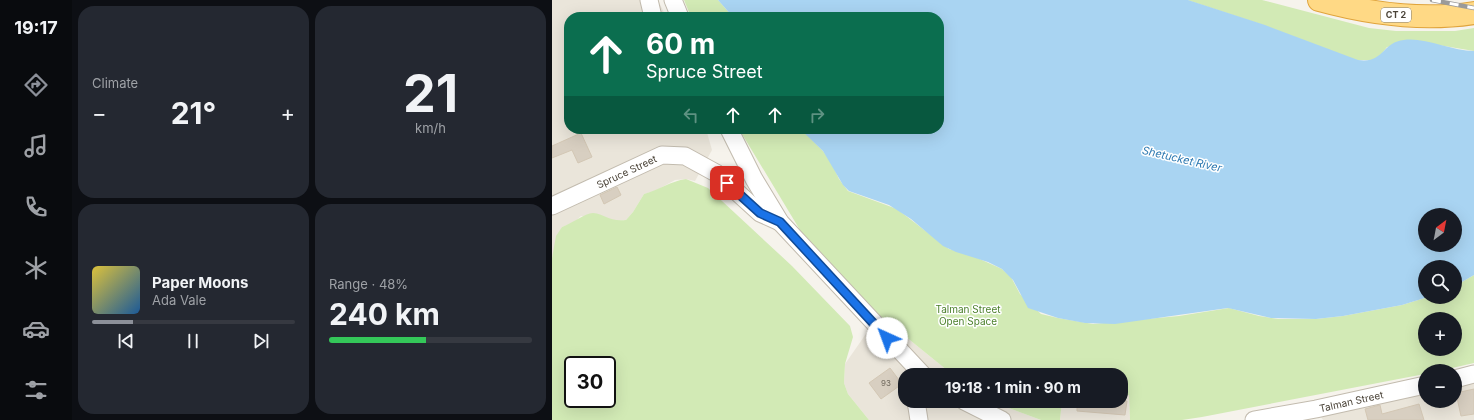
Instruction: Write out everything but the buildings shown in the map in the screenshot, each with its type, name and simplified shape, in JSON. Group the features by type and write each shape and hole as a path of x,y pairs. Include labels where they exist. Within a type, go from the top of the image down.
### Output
{"highway":[{"name":"CT 2","path":"1319,0 1368,11 1402,16 1435,16 1474,13"}],"street":[{"path":"649,0 652,12"},
{"path":"673,0 678,12"},
{"path":"731,134 754,179 780,222 914,368"},
{"name":"Spruce Street","path":"552,206 662,155 685,156 716,173 760,213 780,222"},
{"path":"1462,377 1474,374"},
{"name":"Talman Street","path":"1254,420 1316,409 1418,387"},
{"path":"917,408 919,420"},
{"path":"978,408 1002,420"}],"shaded area":[{"path":"552,0 658,0 664,12 564,12 564,134 707,134 712,150 695,181 686,179 675,180 655,191 644,194 633,212 626,220 614,221 581,216 573,223 562,227 552,258"},
{"path":"879,315 944,368 898,368 898,408 1009,408 1041,420 869,420 848,394 844,383 845,364"},
{"path":"1474,379 1474,420 1323,420 1316,409 1418,390 1418,408 1462,408 1462,382"},
{"path":"1129,395 1130,420 1060,420 1061,408 1128,408"}],"green space":[{"path":"684,0 718,0 729,12 689,12"},
{"path":"1187,0 1262,0 1369,28 1396,31 1455,31 1474,28 1474,51 1420,42 1387,47 1380,56 1374,60 1356,60 1263,25"},
{"name":"Talman Street Open Space","path":"742,134 806,134 823,151 831,162 839,179 848,191 897,209 949,249 973,256 1002,269 1011,277 1020,294 1041,314 1058,318 1093,324 1179,316 1229,308 1259,316 1278,319 1316,319 1343,316 1402,305 1418,300 1418,304 1462,304 1462,282 1474,275 1474,363 1462,366 1462,364 1418,364 1418,375 1202,417 1182,420 1130,420 1128,368 944,368 879,315 806,240"},
{"path":"686,179 708,188 792,266 850,326 853,337 845,364 844,383 848,394 869,420 552,420 552,258 556,236 562,227 590,213 615,220 626,220 633,212 644,194"},
{"path":"1009,408 1061,408 1060,420 1041,420"}],"water":[{"name":"Shetucket River","path":"718,0 1188,0 1265,25 1358,60 1373,59 1391,45 1404,40 1420,40 1457,49 1474,51 1474,275 1462,282 1462,260 1418,260 1418,300 1402,305 1343,316 1316,319 1271,318 1228,308 1115,324 1085,323 1058,318 1028,308 1013,280 1002,269 988,262 956,252 943,246 911,219 889,205 849,191 843,185 823,151 805,134 944,134 944,12 729,12"}],"railway":[{"path":"1432,0 1474,8"}],"route":[{"path":"727,183 760,213 780,222 887,338"}]}
